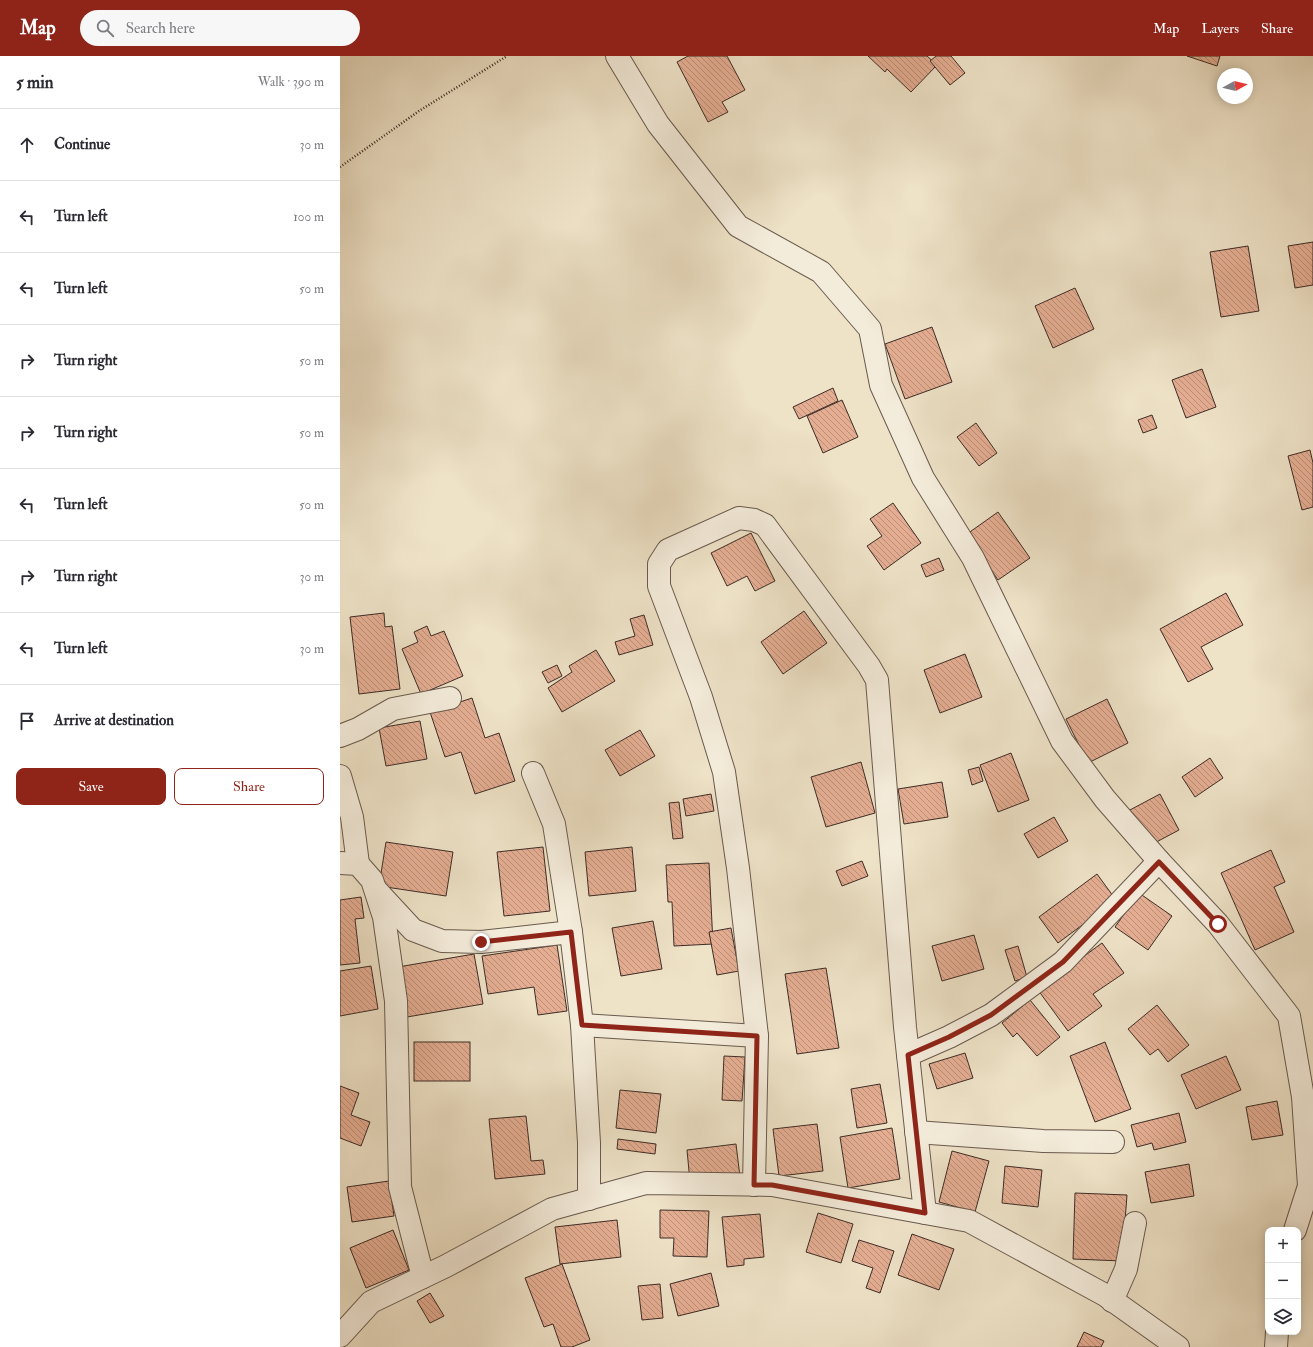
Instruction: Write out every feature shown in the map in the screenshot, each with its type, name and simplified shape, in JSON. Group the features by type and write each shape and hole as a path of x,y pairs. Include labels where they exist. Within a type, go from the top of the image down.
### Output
{"street":[{"path":"617,56 658,124 738,226 821,272 870,329 881,385 923,478 973,558 1062,741 1105,799 1159,862 1218,924 1289,1016 1303,1097 1311,1179 1296,1227"},
{"path":"754,1185 757,1036 738,868 724,772 701,697 659,586 659,564 668,550 739,518 754,520 765,525 869,666 877,680 908,1055 925,1213"},
{"path":"340,736 358,729 393,709 450,698"},
{"path":"533,773 554,824 571,932 582,1025 589,1143 590,1199"},
{"path":"340,776 352,817 349,864 372,880 384,917 396,1002 400,1187 423,1277"},
{"path":"908,1055 949,1037 991,1015 1063,962 1159,862"},
{"path":"376,890 413,930 442,941 481,942 571,932"},
{"path":"582,1025 757,1036"},
{"path":"916,1132 1043,1141 1113,1142"},
{"path":"340,1336 371,1302 423,1277 552,1209 646,1183 772,1185 969,1221 1105,1295 1178,1347"},
{"path":"1112,1301 1126,1270 1135,1223"},
{"path":"1276,1347 1277,1335"}],"path":[{"path":"340,167 419,111 507,56"}],"building":[{"path":"688,56 727,56 745,90 722,102 728,112 708,122 677,62"},
{"path":"868,56 927,56 937,65 911,92 887,69 885,72"},
{"path":"936,56 951,56 965,73 950,85 930,61"},
{"path":"1187,56 1220,56 1217,66"},
{"path":"1313,242 1313,285 1295,288 1288,246"},
{"path":"1248,246 1259,311 1221,317 1210,252"},
{"path":"1075,288 1094,329 1053,348 1035,306"},
{"path":"932,327 952,382 905,399 885,344"},
{"path":"1202,369 1216,407 1186,418 1172,380"},
{"path":"833,388 838,401 799,419 793,407"},
{"path":"842,400 858,437 823,453 807,416"},
{"path":"1152,415 1157,428 1143,433 1138,420"},
{"path":"976,423 997,453 979,466 957,437"},
{"path":"1310,450 1313,463 1313,507 1302,510 1288,456"},
{"path":"893,503 921,543 884,570 867,546 882,536 870,519"},
{"path":"998,512 1030,558 998,580 967,534"},
{"path":"751,533 775,581 755,591 747,576 727,586 711,553"},
{"path":"939,558 944,570 926,577 921,565"},
{"path":"1226,593 1243,625 1201,647 1213,669 1188,682 1160,629"},
{"path":"804,611 827,643 783,674 761,642"},
{"path":"384,613 385,627 392,626 400,689 359,694 350,617"},
{"path":"644,615 653,645 619,655 615,642 635,636 630,619"},
{"path":"427,626 431,636 444,631 463,676 421,694 402,649 418,642 414,632"},
{"path":"596,650 615,681 562,712 548,688 572,672 569,666"},
{"path":"965,654 982,697 940,713 924,670"},
{"path":"557,665 562,676 548,683 542,672"},
{"path":"472,698 485,738 499,733 515,781 475,794 461,752 445,757 430,712"},
{"path":"1107,699 1128,743 1088,763 1066,719"},
{"path":"420,721 427,759 386,766 379,728"},
{"path":"640,730 655,756 620,776 605,750"},
{"path":"1011,753 1029,800 998,812 980,765"},
{"path":"1210,758 1223,778 1195,797 1182,777"},
{"path":"861,762 875,813 826,827 811,777"},
{"path":"979,767 983,781 972,785 968,770"},
{"path":"942,782 948,817 904,824 898,789"},
{"path":"711,794 714,811 686,816 683,799"},
{"path":"1160,794 1179,830 1147,847 1128,811"},
{"path":"679,802 683,838 673,839 669,803"},
{"path":"1054,817 1068,841 1038,858 1024,834"},
{"path":"386,842 453,852 446,896 379,886"},
{"path":"543,847 550,911 504,916 497,852"},
{"path":"632,847 636,891 589,896 585,852"},
{"path":"1271,850 1285,882 1274,887 1294,932 1255,950 1221,873"},
{"path":"862,861 868,876 842,886 836,871"},
{"path":"709,863 713,944 674,946 672,902 668,902 666,865"},
{"path":"1097,874 1116,900 1058,943 1039,917"},
{"path":"1139,893 1172,916 1148,950 1115,927"},
{"path":"361,897 364,918 355,919 360,963 340,965 340,900"},
{"path":"653,921 662,969 621,976 612,928"},
{"path":"731,928 739,971 717,975 709,932"},
{"path":"974,935 984,969 942,981 932,946"},
{"path":"1102,943 1124,973 1093,994 1102,1006 1068,1031 1038,990"},
{"path":"557,945 567,1011 538,1015 534,987 488,994 482,956"},
{"path":"1018,946 1027,977 1015,981 1005,950"},
{"path":"474,954 483,1004 407,1017 398,967"},
{"path":"371,966 378,1009 340,1016 340,971"},
{"path":"826,968 839,1048 797,1054 785,974"},
{"path":"1030,1000 1060,1037 1037,1056 1017,1033 1013,1037 1002,1023"},
{"path":"1157,1005 1189,1045 1168,1062 1158,1049 1150,1055 1128,1029"},
{"path":"414,1042 470,1042 470,1081 414,1081"},
{"path":"1105,1042 1131,1109 1095,1122 1070,1056"},
{"path":"965,1053 973,1078 937,1089 929,1064"},
{"path":"724,1056 745,1057 742,1101 722,1100"},
{"path":"1226,1056 1241,1090 1196,1109 1181,1075"},
{"path":"880,1084 887,1123 857,1128 851,1089"},
{"path":"340,1086 359,1093 351,1115 370,1122 361,1146 340,1138"},
{"path":"620,1090 661,1094 656,1133 616,1128"},
{"path":"1277,1101 1283,1135 1252,1140 1246,1107"},
{"path":"1179,1113 1186,1142 1154,1150 1152,1143 1137,1147 1131,1125"},
{"path":"526,1116 531,1161 543,1160 545,1174 495,1179 489,1119"},
{"path":"817,1124 823,1171 779,1176 773,1129"},
{"path":"892,1128 900,1179 848,1188 840,1137"},
{"path":"618,1139 656,1144 655,1154 617,1149"},
{"path":"736,1144 740,1177 690,1182 687,1150"},
{"path":"952,1151 989,1161 975,1212 939,1202"},
{"path":"1189,1164 1194,1196 1151,1203 1145,1172"},
{"path":"1005,1166 1042,1170 1038,1207 1002,1203"},
{"path":"389,1181 394,1216 352,1222 347,1187"},
{"path":"1075,1193 1127,1195 1122,1261 1073,1259"},
{"path":"660,1210 709,1211 707,1257 673,1256 674,1238 660,1238"},
{"path":"818,1213 853,1224 841,1263 806,1252"},
{"path":"760,1214 764,1257 744,1259 744,1265 727,1267 722,1217"},
{"path":"617,1220 621,1257 560,1264 555,1227"},
{"path":"393,1230 409,1270 366,1288 350,1248"},
{"path":"912,1234 954,1249 939,1290 898,1275"},
{"path":"859,1240 894,1251 880,1293 866,1288 873,1268 852,1261"},
{"path":"562,1264 590,1340 572,1347 561,1347 553,1324 544,1327 525,1278"},
{"path":"711,1273 719,1306 678,1316 670,1284"},
{"path":"660,1284 663,1318 642,1320 638,1286"},
{"path":"430,1293 444,1316 430,1323 417,1301"},
{"path":"1084,1332 1104,1341 1101,1347 1077,1347"}],"route":[{"path":"481,942 571,932 582,1025 665,1029 757,1036 754,1185 772,1185 925,1213 908,1055 949,1037 991,1015 1063,962 1159,862 1218,924"}]}
